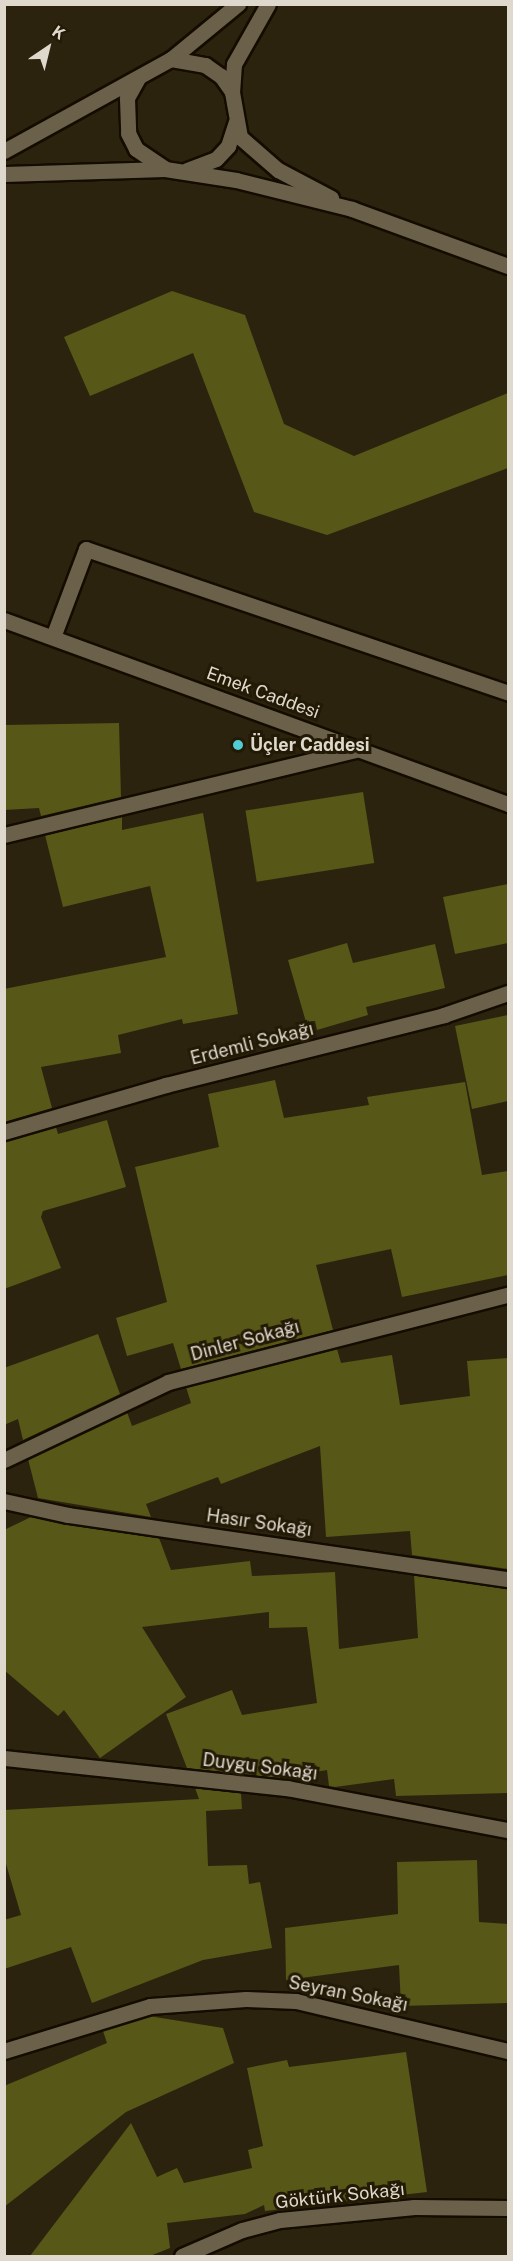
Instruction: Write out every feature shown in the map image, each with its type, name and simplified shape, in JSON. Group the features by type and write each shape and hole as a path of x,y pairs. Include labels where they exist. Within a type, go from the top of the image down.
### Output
{"street":[{"path":"4,150 171,59 238,4"},
{"path":"268,4 238,53 232,92 240,137 278,170 352,209"},
{"path":"171,59 205,65 221,76 232,92"},
{"path":"140,76 127,98 128,133 136,149 165,169"},
{"path":"184,171 216,159 228,146 236,122"},
{"path":"4,174 165,169 184,171 352,209 508,266"},
{"path":"53,637 86,549 508,693"},
{"name":"Emek Caddesi","path":"8,624 53,637 508,804"},
{"path":"4,834 360,749"},
{"name":"Erdemli Sokağı","path":"4,1132 166,1085 444,1015 508,993"},
{"name":"Dinler Sokağı","path":"4,1460 168,1382 508,1295"},
{"name":"Hasır Sokağı","path":"4,1501 68,1515 508,1579"},
{"name":"Duygu Sokağı","path":"4,1758 287,1788 508,1830"},
{"name":"Seyran Sokağı","path":"4,2051 150,2006 236,1999 296,2001 508,2051"},
{"name":"Göktürk Sokağı","path":"182,2256 242,2230 280,2220 414,2207 508,2208"}],"building":[{"path":"172,291 245,315 284,424 354,456 508,393 508,468 327,535 254,512 193,353 90,396 64,337"},
{"path":"119,723 121,797 41,816 39,808 4,810 4,725"},
{"path":"363,792 374,863 257,882 245,811"},
{"path":"203,813 238,1014 183,1024 182,1019 118,1035 121,1053 41,1067 52,1108 4,1122 4,989 166,957 150,886 63,907 45,835 122,817 122,830"},
{"path":"508,884 508,943 455,954 443,897"},
{"path":"347,943 353,963 435,944 445,988 366,1007 368,1015 317,1030 315,1021 306,1022 288,960"},
{"path":"508,1015 508,1101 472,1109 455,1026"},
{"path":"275,1080 284,1118 369,1105 367,1097 465,1082 482,1175 508,1171 508,1275 402,1297 391,1249 316,1265 333,1330 181,1369 173,1343 127,1356 116,1318 167,1302 135,1167 219,1147 208,1094"},
{"path":"107,1120 126,1187 43,1211 41,1217 61,1268 4,1289 4,1141 56,1127 58,1134"},
{"path":"98,1334 120,1394 23,1440 18,1419 4,1425 4,1368"},
{"path":"337,1349 341,1363 392,1355 400,1405 470,1396 467,1361 508,1358 508,1569 412,1555 410,1531 326,1537 320,1446 221,1484 218,1477 146,1504 151,1517 38,1498 28,1459 127,1412 132,1426 191,1403 186,1387"},
{"path":"31,1517 159,1538 171,1570 250,1561 252,1576 335,1572 339,1649 418,1638 414,1575 508,1588 508,1793 396,1796 394,1779 335,1787 329,1786 327,1770 281,1778 187,1768 166,1714 232,1690 242,1715 317,1703 307,1627 269,1628 269,1612 142,1627 186,1697 100,1758 64,1710 58,1716 4,1670 4,1530"},
{"path":"195,1788 241,1793 242,1809 206,1811 208,1866 247,1865 249,1884 260,1882 272,1948 203,1960 92,2003 71,1947 4,1969 4,1920 21,1915 4,1857 4,1810 199,1799"},
{"path":"477,1860 479,1922 508,1924 508,2003 401,2006 399,1965 286,1980 285,1928 398,1914 397,1862"},
{"path":"149,2016 223,2028 234,2063 126,2112 4,2207 4,2086 107,2043 103,2031"},
{"path":"406,2052 427,2192 265,2211 264,2205 245,2214 167,2223 170,2248 150,2256 30,2256 131,2123 157,2177 177,2168 184,2183 252,2168 248,2150 263,2146 247,2068 287,2060 289,2067"}],"place":[{"name":"Üçler Caddesi","path":"238,745"}]}
